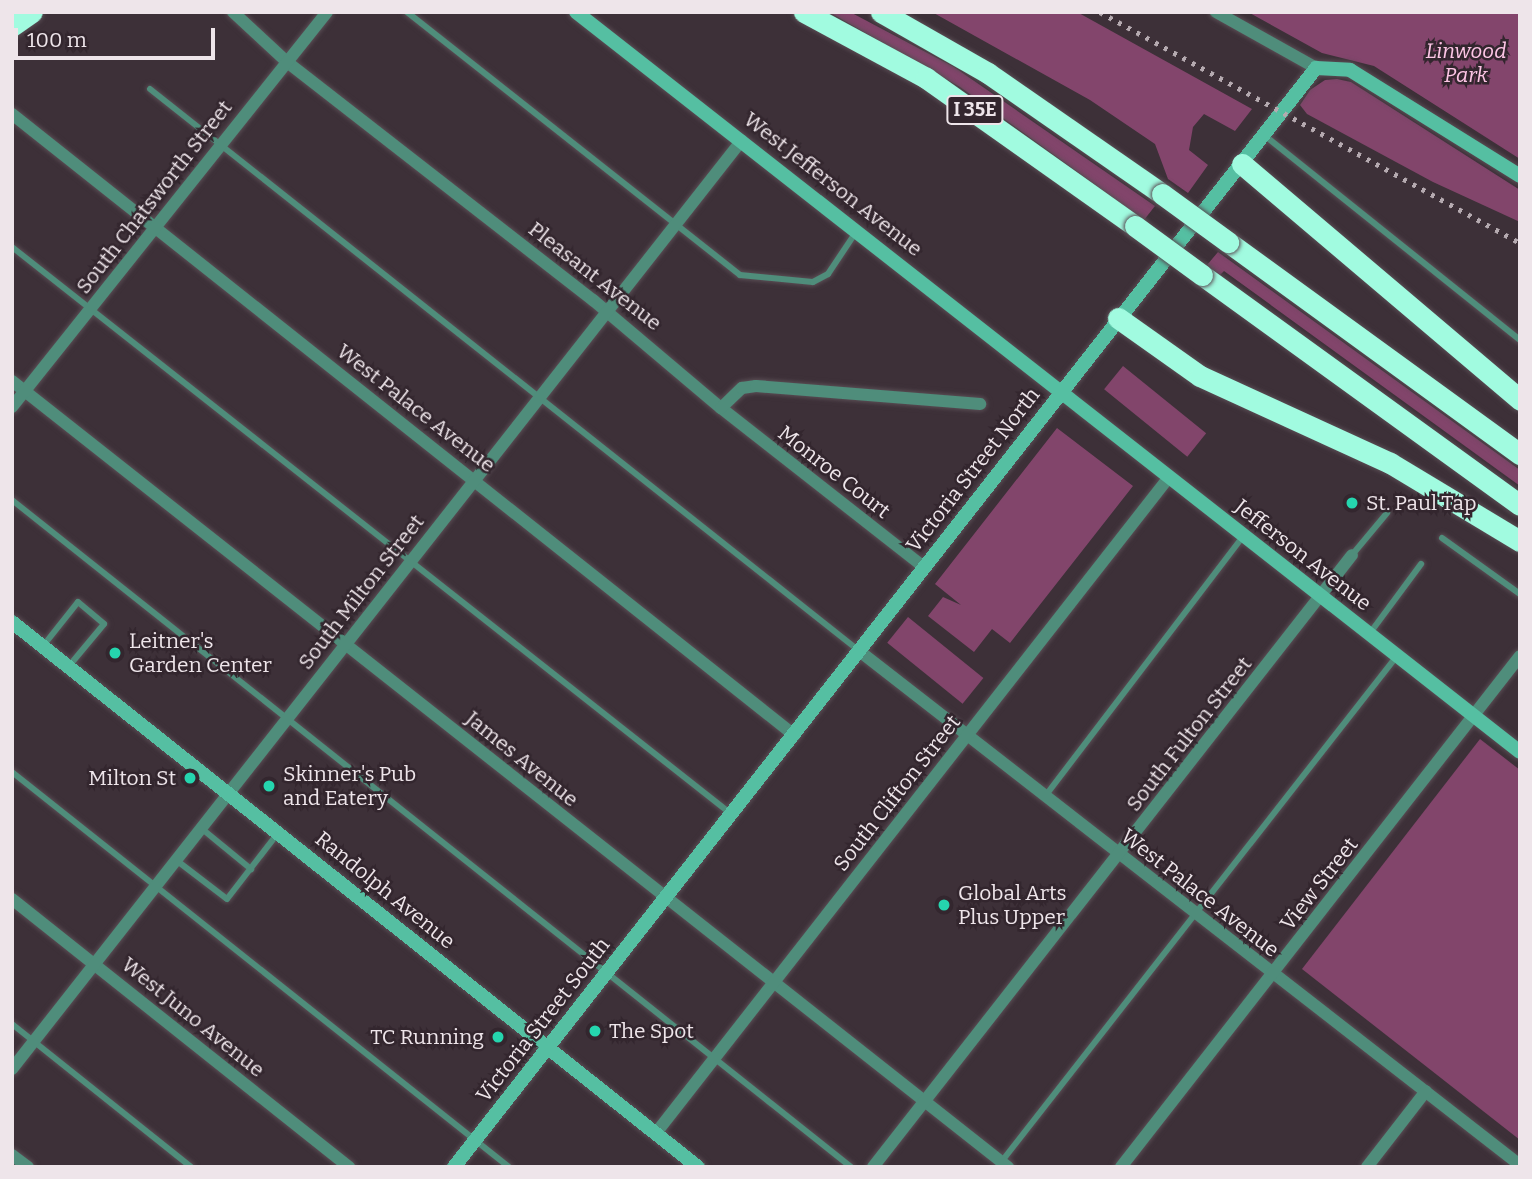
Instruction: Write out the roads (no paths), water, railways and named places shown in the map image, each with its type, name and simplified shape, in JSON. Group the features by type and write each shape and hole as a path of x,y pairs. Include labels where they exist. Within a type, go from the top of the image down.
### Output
{"highway":[{"path":"12,26 32,12"},
{"name":"I 35E","path":"804,12 936,85 1520,505"},
{"name":"I 35E","path":"881,12 988,72 1162,194 1520,454"},
{"path":"1242,164 1520,400"},
{"path":"1118,318 1200,376 1390,463 1520,541"}],"street":[{"name":"Pleasant Avenue","path":"233,12 287,62 593,300 603,313 666,358 720,408"},
{"name":"South Chatsworth Street","path":"12,407 327,12"},
{"name":"West Jefferson Avenue","path":"576,12 1062,391"},
{"path":"1216,12 1316,68 1350,70 1520,176"},
{"name":"Victoria Street North","path":"664,898 1316,68"},
{"name":"West Palace Avenue","path":"12,114 794,735"},
{"name":"South Milton Street","path":"12,1069 603,313 742,140"},
{"name":"James Avenue","path":"12,382 346,642 664,898 1005,1164"},
{"path":"720,408 742,388 756,386 980,404"},
{"name":"Jefferson Avenue","path":"1062,391 1520,752"},
{"name":"Monroe Court","path":"720,408 923,567"},
{"name":"South Clifton Street","path":"656,1133 1169,477"},
{"name":"South Fulton Street","path":"873,1167 927,1103 1352,555"},
{"name":"Randolph Avenue","path":"12,622 698,1167"},
{"name":"West Palace Avenue","path":"858,650 1044,798 1520,1164"},
{"name":"View Street","path":"1121,1167 1520,656"},
{"name":"West Juno Avenue","path":"12,898 349,1167"},
{"name":"Victoria Street South","path":"454,1167 664,898"},
{"path":"1367,1167 1426,1091"},
{"path":"12,1155 28,1167"}],"lane":[{"path":"407,12 740,275 813,282 828,274 857,231"},
{"path":"150,89 858,650"},
{"path":"1264,135 1520,341"},
{"path":"12,247 731,814"},
{"path":"12,500 712,1060 851,1167"},
{"path":"1352,555 1387,513"},
{"path":"1044,798 1244,535"},
{"path":"1442,538 1520,594"},
{"path":"1369,634 1421,564"},
{"path":"43,646 78,602 104,624 69,666"},
{"path":"1005,1164 1195,912 1397,656"},
{"path":"12,772 509,1167"},
{"path":"201,828 251,869"},
{"path":"176,860 227,900 279,832"},
{"path":"12,1024 191,1167"}],"railway":[{"path":"1100,12 1520,243"}],"place":[{"name":"St. Paul Tap","path":"1352,503"},
{"name":"Leitner's Garden Center","path":"115,653"},
{"name":"Milton St","path":"190,778"},
{"name":"Skinner's Pub and Eatery","path":"269,786"},
{"name":"Global Arts Plus Upper","path":"944,905"},
{"name":"The Spot","path":"595,1031"},
{"name":"TC Running","path":"498,1037"}],"park label":[{"name":"Linwood Park","path":"1466,63"}]}
